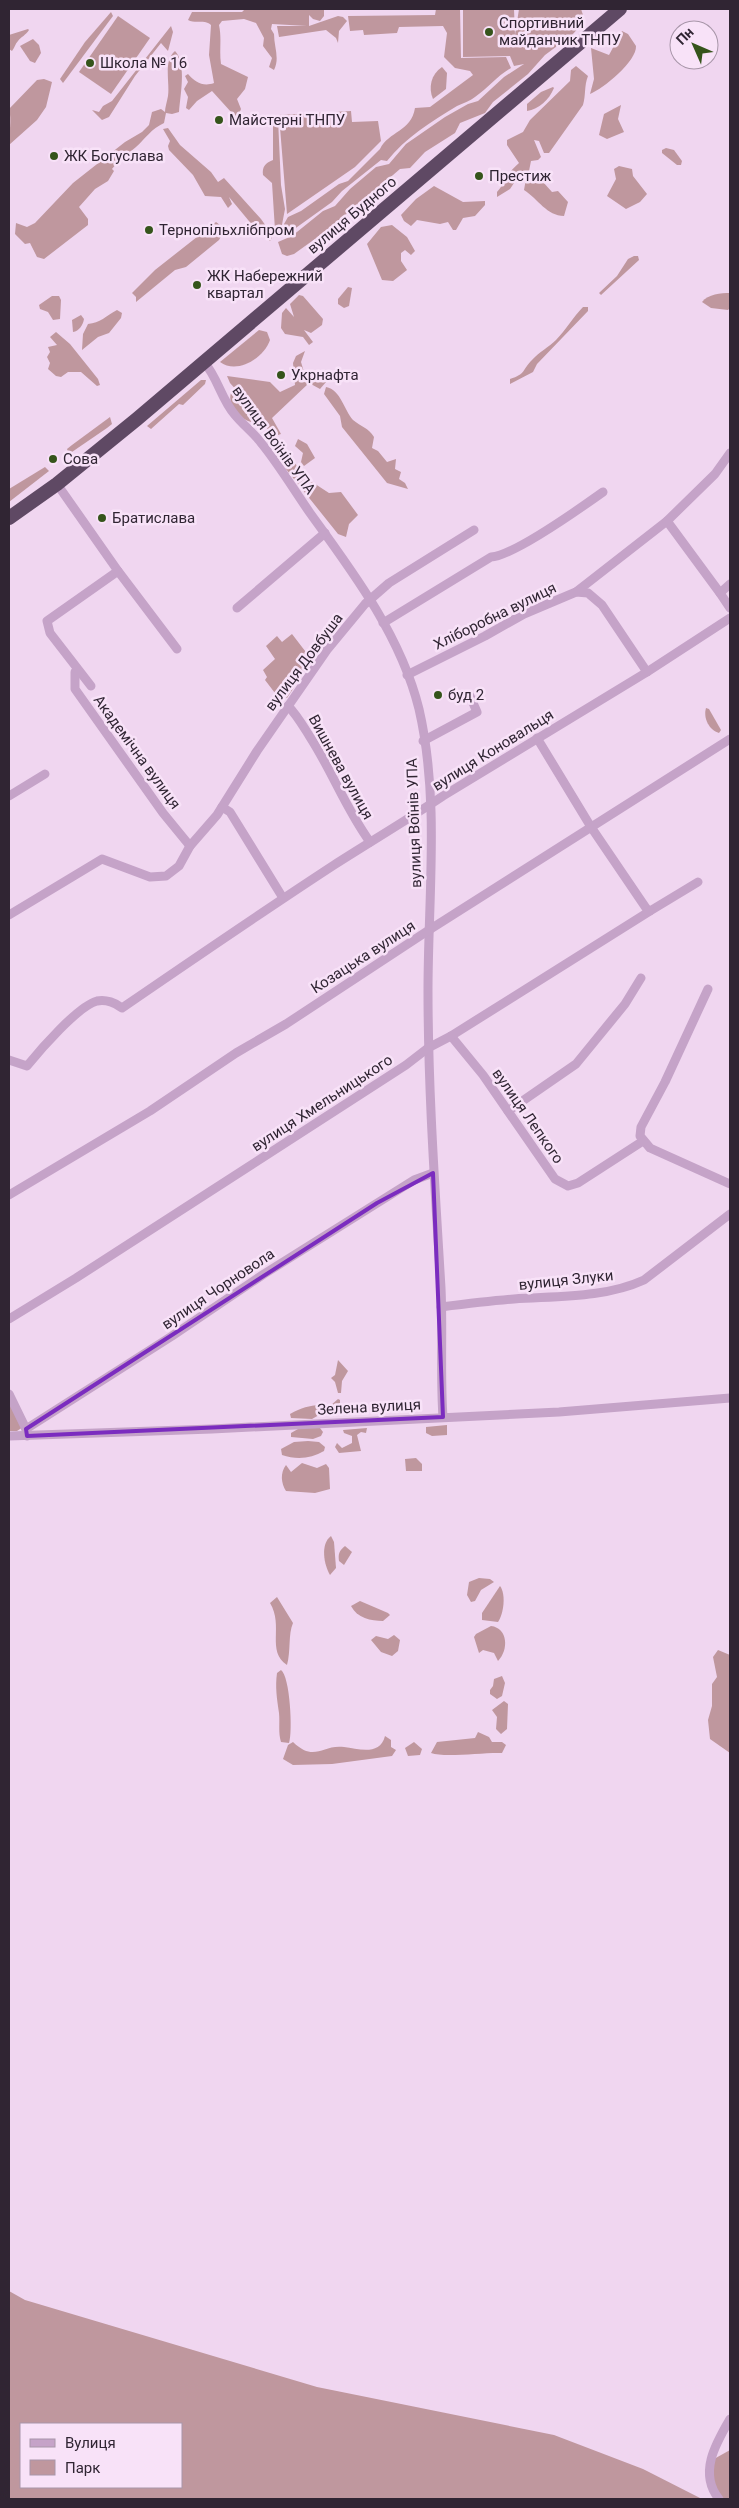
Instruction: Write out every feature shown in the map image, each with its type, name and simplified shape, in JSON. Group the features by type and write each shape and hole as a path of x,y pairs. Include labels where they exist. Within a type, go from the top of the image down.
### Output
{"highway":[{"name":"вулиця Будного","path":"9,518 56,484 204,362 620,9"}],"street":[{"name":"вулиця Воїнів УПА","path":"204,362 214,374 226,402 235,415 261,442 356,574 383,623 407,675 419,709 429,805 428,1048 441,1307 443,1417"},
{"path":"576,592 667,521 715,474 730,453"},
{"path":"56,484 177,649"},
{"path":"383,623 491,558 500,557 603,492"},
{"path":"667,521 730,608"},
{"name":"вулиця Довбуша","path":"9,915 102,859 150,877 166,876 179,866 190,846 222,807 326,650 370,600 389,583 474,530"},
{"path":"237,608 325,533"},
{"path":"90,686 50,633 47,621 118,571"},
{"path":"720,593 730,584"},
{"name":"Хліборобна вулиця","path":"407,675 524,614 576,592 588,593 602,605 646,672"},
{"name":"вулиця Коновальця","path":"9,1060 27,1066 48,1041 91,1003 100,1000 116,1004 122,1008 370,842 730,618"},
{"name":"Академічна вулиця","path":"78,670 75,672 75,689 163,813 190,846"},
{"path":"423,741 477,712 470,696"},
{"name":"Вишнева вулиця","path":"288,706 294,712 318,750 356,823 370,842"},
{"path":"537,738 591,827 626,880 650,911"},
{"name":"Козацька вулиця","path":"9,1195 150,1111 429,930 730,739"},
{"path":"9,796 45,774"},
{"path":"222,807 230,812 284,898"},
{"name":"вулиця Хмельницького","path":"9,1319 406,1065 428,1048 451,1036 698,882"},
{"path":"508,1111 576,1064 625,1004 640,978"},
{"path":"708,989 665,1082 641,1127 643,1141 650,1148 730,1184"},
{"name":"вулиця Лепкого","path":"451,1036 483,1075 555,1179 568,1186 578,1183 643,1141"},
{"name":"вулиця Чорновола","path":"26,1432 327,1233 414,1180 433,1173"},
{"name":"вулиця Злуки","path":"441,1307 513,1299 572,1296 629,1286 644,1280 730,1214"},
{"path":"9,1394 26,1432"},
{"name":"Зелена вулиця","path":"9,1436 26,1432 559,1412 730,1398"},
{"path":"719,2499 711,2487 708,2474 714,2449 730,2419"}],"highlighted area":[{"path":"433,1173 443,1417 27,1436 26,1429 377,1203"}],"green space":[{"path":"245,9 324,9 324,16 320,21 313,19 309,15 309,26 338,16 343,17 347,21 339,31 338,43 336,38 326,30 279,37 277,26 307,26 272,24 271,29 274,34 277,57 274,70 269,67 272,58 263,46 264,38 256,23 244,19 222,21 219,25 221,64 248,77 245,89 237,99 241,109 239,114 247,121 241,123 212,91 197,101 189,110 186,108 188,97 184,89 188,82 185,76 188,74 203,84 214,83 209,55 211,25 206,22 188,20 192,12 242,12"},
{"path":"436,9 460,9 461,58 506,57 511,68 473,98 419,130 387,161 381,160 342,191 332,202 286,235 284,224 288,217 301,211 339,184 348,181 389,138 405,127 413,116 415,108 430,107 473,75 470,71 455,68 444,57 447,33 443,26 399,27 397,33 364,35 363,30 350,31 348,16 435,15"},
{"path":"463,9 514,9 515,35 519,9 581,9 585,21 572,35 545,55 528,74 493,102 485,113 460,123 455,133 425,152 410,168 400,169 326,231 294,254 287,256 282,254 278,242 292,236 323,211 335,206 350,189 376,167 389,164 406,144 445,117 468,104 478,101 504,77 524,64 514,66 510,56 463,57"},
{"path":"111,12 113,16 63,83 60,79 85,42"},
{"path":"118,16 150,38 111,94 79,72"},
{"path":"171,26 173,32 168,51 161,43 135,76 109,117 102,120 92,110 99,112 103,106 112,101"},
{"path":"28,29 28,32 17,42 12,51 9,49 9,35"},
{"path":"622,31 628,34 636,46 635,52 618,74 590,94 594,79 591,48 609,55"},
{"path":"33,39 39,45 41,53 35,63 30,61 20,46"},
{"path":"175,51 179,56 182,71 179,112 166,113 164,123 159,125 117,163 112,169 114,171 108,181 95,189 79,207 88,219 88,225 44,259 37,257 30,243 25,244 15,234 16,223 27,227 35,223 73,183 125,142 142,132 149,125 152,112 161,109 165,112 168,96 168,66 171,55"},
{"path":"576,66 588,76 583,105 549,153 544,153 539,141 534,140 541,157 538,160 531,161 528,176 524,179 518,177 510,189 497,197 497,192 511,170 519,163 507,145 507,140 523,132 530,120 570,81 571,70"},
{"path":"442,67 447,73 446,89 433,99 431,86 433,77"},
{"path":"44,79 52,82 46,107 37,120 9,145 9,109 37,80"},
{"path":"553,87 552,92 543,103 527,111 527,104 541,92"},
{"path":"621,105 618,119 624,132 607,139 599,135 604,114"},
{"path":"351,111 352,122 378,121 381,141 355,167 287,214 279,115"},
{"path":"276,118 278,119 281,185 285,209 280,235 275,230 272,183 263,175 265,166 273,160 273,126"},
{"path":"168,128 180,145 211,172 218,182 224,178 261,219 273,236 270,241 258,232 229,197 232,204 228,208 221,197 205,196 193,175 169,150 170,141 163,129"},
{"path":"666,148 674,150 682,161 681,165 677,165 662,153 662,150"},
{"path":"619,166 632,169 633,176 647,194 640,202 626,209 607,196 616,179 614,169"},
{"path":"530,177 543,182 552,192 558,191 568,202 564,216 548,210 524,190 526,179"},
{"path":"434,186 463,202 485,201 485,205 475,216 463,218 456,230 453,230 448,222 440,224 417,220 411,226 404,221 401,215 416,199"},
{"path":"216,222 225,229 219,240 186,267 175,270 136,302 136,297 132,293 155,270"},
{"path":"392,225 407,237 415,251 411,255 405,250 401,253 401,261 407,270 393,281 382,280 367,244 381,227"},
{"path":"638,256 639,260 601,295 599,293 617,276 628,259"},
{"path":"348,287 352,288 349,306 344,308 338,304 338,299"},
{"path":"730,293 730,308 728,310 711,308 702,302 711,296"},
{"path":"299,295 303,296 323,319 322,325 311,333 304,330 313,342 309,345 303,337 285,334 281,328 282,313 286,308 294,317 290,304"},
{"path":"52,296 59,296 61,300 60,319 53,320 48,312 40,309 39,305"},
{"path":"583,307 588,307 588,311 537,364 533,372 510,384 510,379 521,373 535,357 556,340"},
{"path":"117,310 122,313 121,318 109,333 98,337 82,350 83,334 88,324 100,321"},
{"path":"81,315 84,319 83,323 79,329 73,332 72,320"},
{"path":"259,330 267,332 270,340 267,347 256,358 249,363 234,367 220,362"},
{"path":"56,332 70,344 98,379 100,385 97,386 81,372 68,372 61,377 56,376 48,369 50,363 47,357 50,352 48,347 57,345 50,337"},
{"path":"305,351 301,362 304,372 311,376 319,371 326,382 320,389 309,383 272,418 281,434 278,435 269,431 256,412 230,383 227,376 270,382 280,392 295,385 293,363 296,356"},
{"path":"201,380 206,380 205,384 183,405 179,404 151,429 147,426"},
{"path":"326,387 339,396 353,420 372,434 374,437 372,448 378,451 387,462 396,459 395,469 401,472 399,479 405,483 408,489 387,483 342,427 340,416 324,394"},
{"path":"231,393 249,408 253,415 251,422 235,411 230,398"},
{"path":"110,417 112,424 69,454 67,449"},
{"path":"271,435 309,480 329,493 341,492 358,515 349,524 346,537 338,534 282,464 268,442"},
{"path":"298,439 307,444 315,458 304,466 301,462 303,453 295,446"},
{"path":"45,467 49,471 9,502 9,489"},
{"path":"292,634 312,660 287,698 283,695 278,697 265,680 267,677 263,670 275,659 266,646 277,636 282,642"},
{"path":"706,708 709,709 721,730 719,733 712,729 708,723 705,716"},
{"path":"338,1360 348,1371 342,1381 341,1393 338,1393 335,1382 331,1378 335,1375"},
{"path":"338,1399 340,1400 340,1409 335,1414 326,1411 312,1419 291,1418 290,1414 300,1409 319,1405 330,1406"},
{"path":"9,1402 23,1427 17,1431 9,1431"},
{"path":"305,1425 320,1428 323,1432 321,1436 313,1439 291,1437 291,1433"},
{"path":"447,1425 447,1435 432,1436 426,1433 426,1427"},
{"path":"367,1428 366,1433 361,1432 357,1435 361,1451 339,1453 335,1447 337,1443 342,1448 352,1443 352,1436 344,1433 343,1430"},
{"path":"294,1442 319,1442 325,1447 324,1451 314,1456 303,1458 282,1455 281,1449"},
{"path":"416,1458 422,1464 422,1471 406,1471 405,1459"},
{"path":"302,1463 317,1468 326,1464 329,1468 330,1489 315,1493 286,1491 282,1478 284,1468 286,1465 291,1472"},
{"path":"331,1536 334,1542 336,1568 330,1575 326,1566 324,1549"},
{"path":"345,1546 352,1552 344,1565 339,1561 339,1556 340,1551"},
{"path":"479,1578 490,1579 494,1582 481,1590 475,1601 471,1602 467,1595 469,1582"},
{"path":"500,1586 504,1599 503,1609 498,1622 482,1620 482,1613"},
{"path":"277,1597 293,1623 287,1665 277,1653 276,1620 270,1603"},
{"path":"360,1601 390,1615 383,1621 365,1618 351,1606"},
{"path":"491,1626 501,1631 505,1640 504,1651 498,1661 494,1653 483,1650 479,1653 474,1637"},
{"path":"394,1635 400,1640 398,1651 392,1656 381,1652 371,1640 376,1636 388,1639"},
{"path":"718,1650 730,1655 730,1753 710,1739 708,1720 712,1706 712,1684 717,1677 713,1657"},
{"path":"281,1670 287,1682 289,1693 291,1728 289,1743 281,1742 280,1735 276,1683 277,1673"},
{"path":"502,1676 505,1683 502,1696 497,1699 490,1694 490,1690 494,1679"},
{"path":"504,1701 508,1704 507,1729 501,1734 496,1729 497,1717 492,1710"},
{"path":"478,1732 489,1737 492,1742 502,1742 506,1745 502,1753 446,1755 431,1753 437,1742 475,1738"},
{"path":"385,1736 391,1740 391,1747 396,1750 392,1756 332,1764 293,1765 283,1759 288,1745 293,1742 307,1751 313,1752 336,1747 368,1750 379,1746"},
{"path":"414,1742 422,1749 420,1755 408,1756 405,1748"},
{"path":"9,2291 25,2300 317,2387 554,2435 643,2469 702,2499 9,2499"},
{"path":"730,2450 730,2499 722,2499 712,2483 714,2459"}],"place":[{"name":"Спортивний майданчик ТНПУ","path":"489,32"},
{"name":"Школа № 16","path":"90,63"},
{"name":"Майстерні ТНПУ","path":"219,120"},
{"name":"ЖК Богуслава","path":"54,156"},
{"name":"Престиж","path":"479,176"},
{"name":"Тернопільхлібпром","path":"149,230"},
{"name":"ЖК Набережний квартал","path":"197,285"},
{"name":"Укрнафта","path":"281,375"},
{"name":"Сова","path":"53,459"},
{"name":"Братислава","path":"102,518"},
{"name":"буд 2","path":"438,695"}]}
